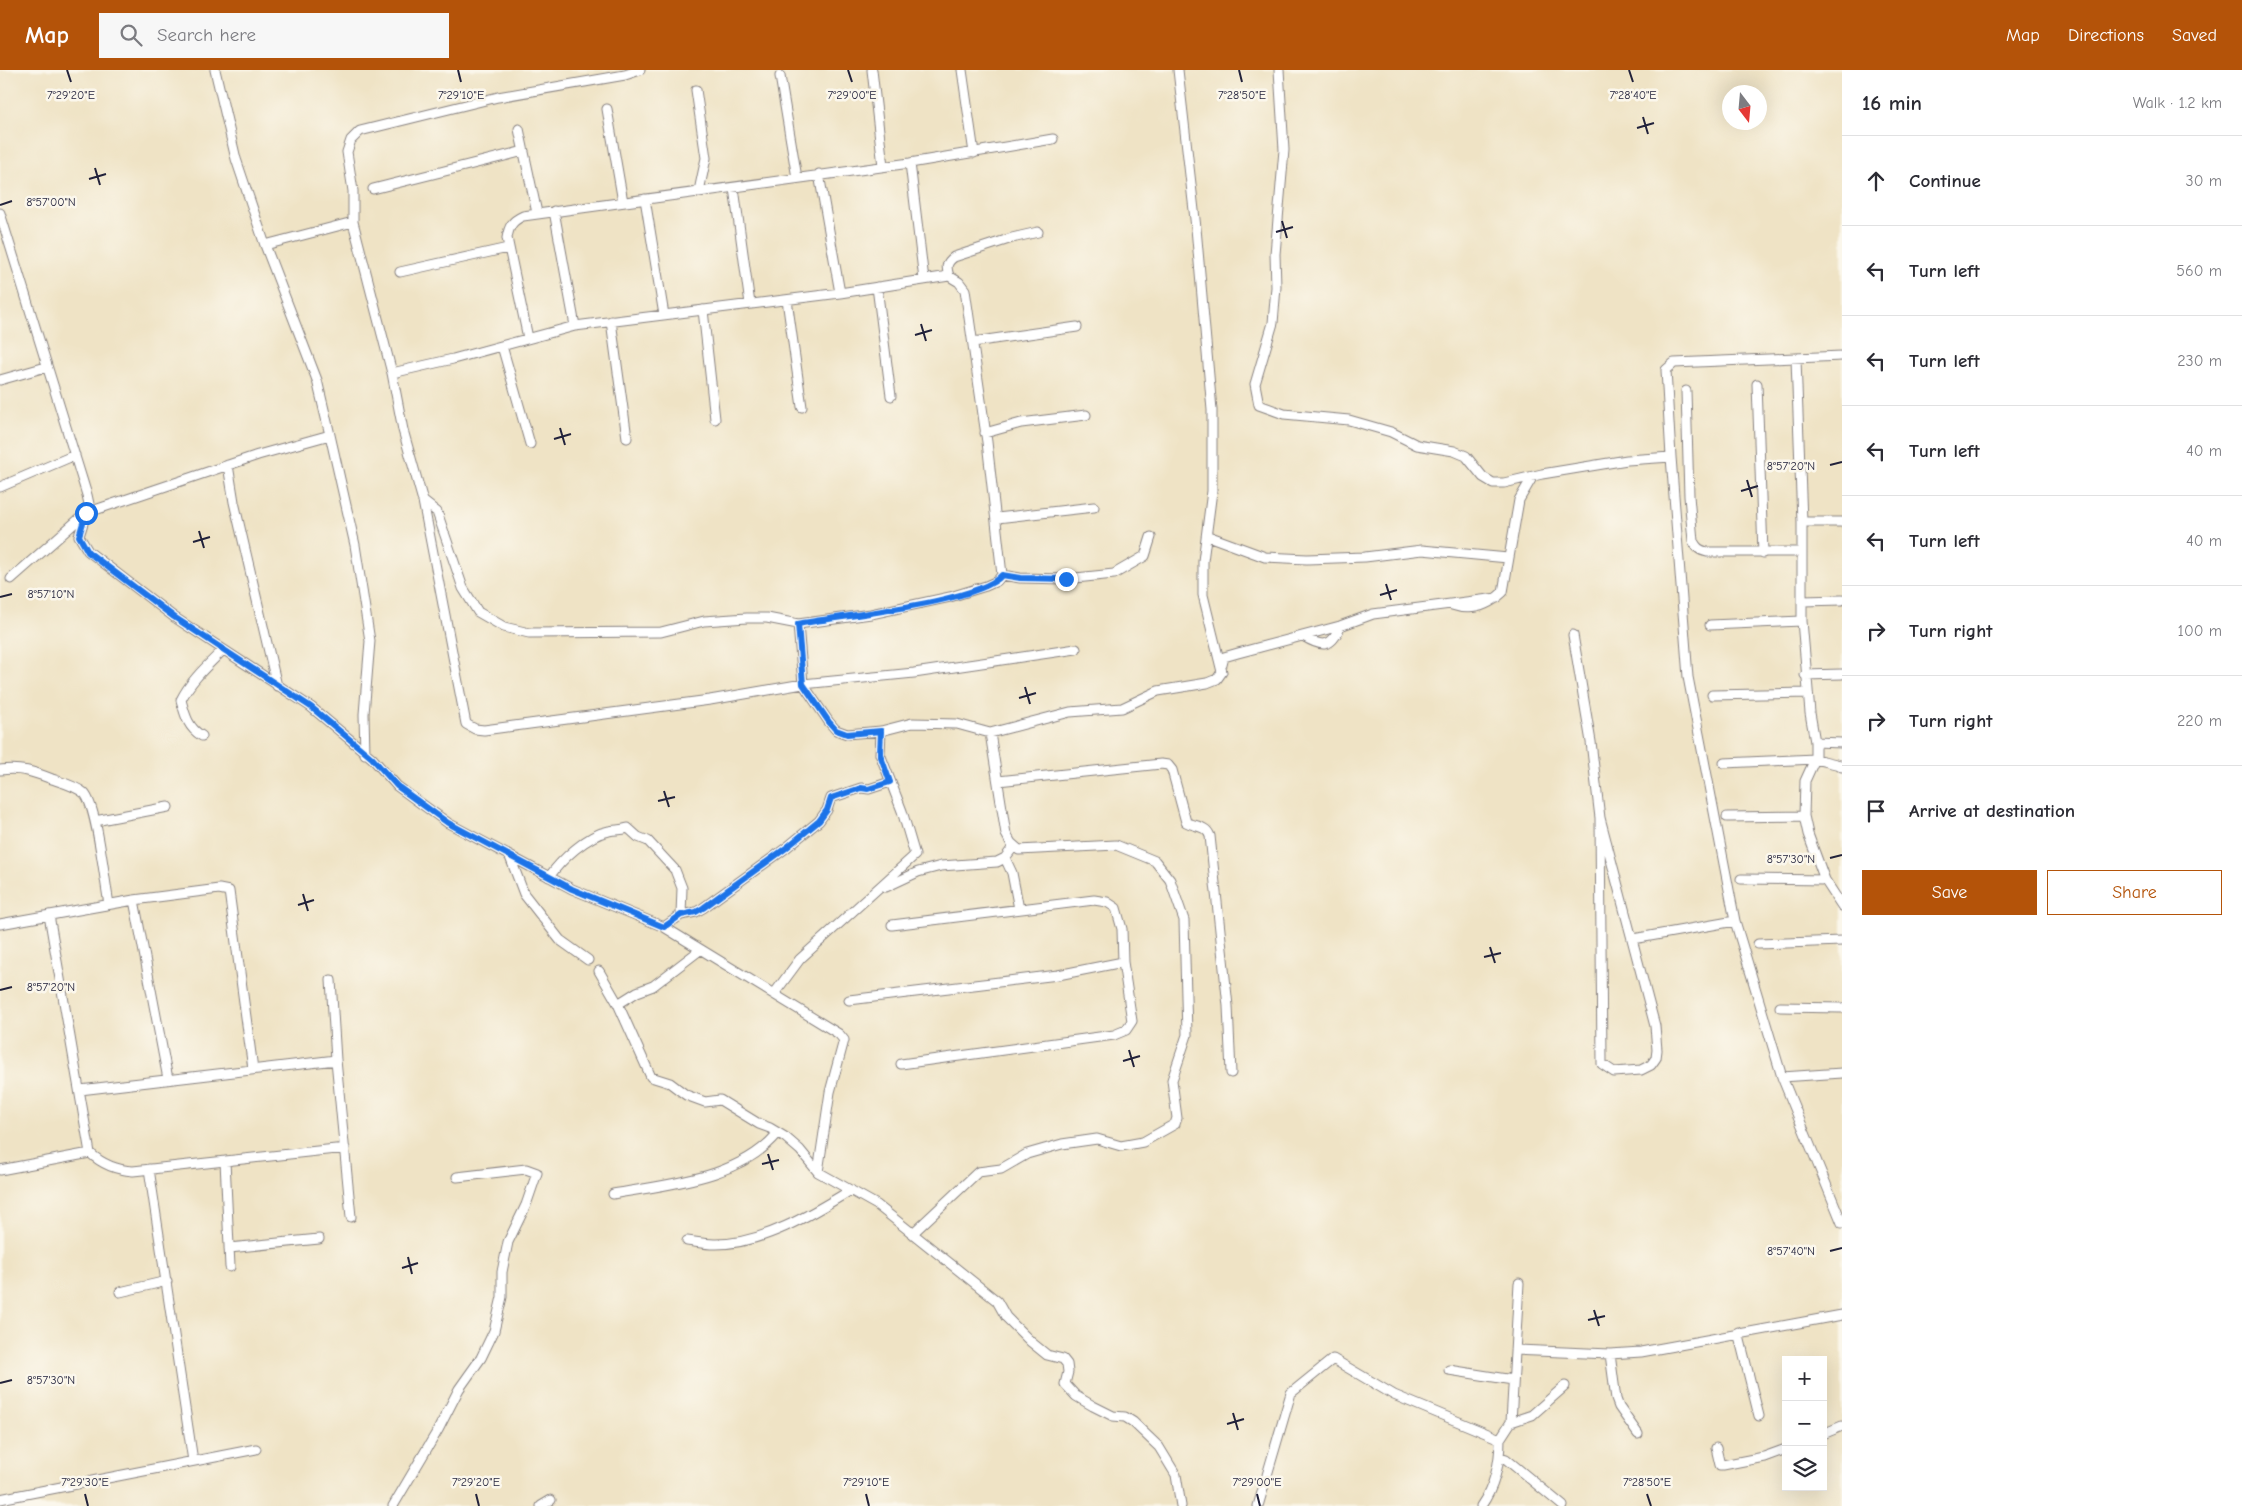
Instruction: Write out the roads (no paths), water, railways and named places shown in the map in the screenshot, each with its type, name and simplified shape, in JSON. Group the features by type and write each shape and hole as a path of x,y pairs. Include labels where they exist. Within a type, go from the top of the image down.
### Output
{"street":[{"path":"214,70 236,159 265,245 317,380 355,545 370,642 364,714 365,754"},
{"path":"640,70 625,75 498,97 360,131 351,140 347,152 354,191 353,222 392,373 403,430 423,501 466,724 475,729 484,730 710,700 803,684 914,673 1076,649"},
{"path":"872,70 882,166"},
{"path":"962,70 974,153"},
{"path":"798,624 803,684 836,730 847,734 881,731 912,723 957,724 990,733 1070,712 1122,708 1158,691 1207,683 1217,679 1222,672 1222,665 1203,595 1203,561 1208,536 1212,491 1212,410 1196,228 1178,70"},
{"path":"1280,70 1284,150 1275,254 1276,287 1272,323 1255,384 1259,405 1284,414 1349,420 1390,432 1417,445 1454,451 1466,456 1483,477 1493,483 1504,483 1532,476 1627,460 1671,457"},
{"path":"780,76 797,178"},
{"path":"696,90 706,158 699,191"},
{"path":"607,109 623,202"},
{"path":"519,129 537,213"},
{"path":"528,338 508,248 509,228 514,221 537,213 910,163 1053,139"},
{"path":"374,188 524,151"},
{"path":"910,163 924,280"},
{"path":"819,174 840,293"},
{"path":"734,188 750,304"},
{"path":"645,198 664,315"},
{"path":"554,211 575,326"},
{"path":"0,214 89,504 79,536 88,552 140,592 223,650 311,707 372,758 397,786 448,823 572,889 664,927 839,1034 844,1040 830,1092 818,1172"},
{"path":"265,245 353,222"},
{"path":"423,501 437,512 463,588 478,612 504,627 529,633 661,632 704,622 747,618 768,618 798,624 871,614 950,597 986,586 997,581 1002,575 997,518 965,290 959,282 949,276 946,268 948,262 954,257 978,248 1038,232"},
{"path":"400,272 508,248"},
{"path":"392,373 575,326 840,293 949,276"},
{"path":"878,287 891,396"},
{"path":"787,300 802,407"},
{"path":"703,310 715,419"},
{"path":"611,322 627,438"},
{"path":"973,342 1077,327"},
{"path":"502,346 530,444"},
{"path":"1842,356 1674,363 1668,366 1666,370 1688,677 1735,921 1782,1077 1842,1224"},
{"path":"1796,359 1802,522 1802,621 1806,675 1815,742 1815,759 1805,781 1804,816 1808,834 1825,880 1842,906"},
{"path":"0,380 46,368"},
{"path":"1756,384 1763,552"},
{"path":"1686,391 1693,541 1699,550 1707,552 1802,552"},
{"path":"985,433 1021,423 1086,415"},
{"path":"11,579 86,513 258,454 330,435"},
{"path":"0,487 75,455"},
{"path":"228,465 234,502 277,686"},
{"path":"1222,665 1224,658 1340,626 1373,614 1497,598 1503,592 1519,500 1532,476"},
{"path":"997,518 1094,507"},
{"path":"1802,522 1842,522"},
{"path":"1208,536 1265,557 1307,559 1365,557 1422,550 1508,558"},
{"path":"1002,575 1020,578 1066,579 1114,574 1145,556 1152,537"},
{"path":"1803,601 1842,600"},
{"path":"1710,625 1802,621"},
{"path":"1303,636 1316,644 1324,645 1331,642 1337,636 1340,626"},
{"path":"1573,635 1591,742 1600,818 1602,1064 1614,1072 1641,1070 1651,1065 1656,1058 1654,1026 1633,939 1600,818"},
{"path":"202,736 193,731 181,700 187,689 202,671 223,650"},
{"path":"1806,675 1842,674"},
{"path":"1712,695 1808,693"},
{"path":"774,994 800,959 915,855 902,811 880,754 881,731"},
{"path":"912,1234 978,1172 1001,1169 1027,1154 1062,1144 1097,1139 1121,1146 1143,1142 1175,1124 1177,1118 1172,1080 1187,1034 1184,920 1170,880 1155,861 1116,845 1019,850 1014,846 1006,834 990,733"},
{"path":"1815,742 1842,743"},
{"path":"1724,763 1815,759 1840,764 1842,767"},
{"path":"998,781 1161,764 1168,765 1172,770 1186,822 1192,826 1203,828 1210,836 1228,1006 1231,1073"},
{"path":"0,770 23,769 35,772 84,793 89,801 95,821 109,904"},
{"path":"664,927 681,915 696,912 703,908 786,848 819,821 827,810 831,798 861,788 868,789 890,782"},
{"path":"95,821 168,807"},
{"path":"1727,817 1804,816"},
{"path":"549,877 563,860 597,835 610,830 618,832 628,828 638,837 652,844 675,870 682,888 681,915"},
{"path":"870,896 918,872 941,866 987,864 1005,858 1014,846"},
{"path":"510,857 524,894 560,940 588,960"},
{"path":"1005,858 1012,873 1019,909"},
{"path":"1740,879 1825,880"},
{"path":"0,924 134,900 219,889 229,891 252,1070"},
{"path":"134,900 168,1079"},
{"path":"892,925 1094,900 1107,902 1116,908 1120,922 1123,962 1132,1022 1126,1030 1114,1035 901,1064"},
{"path":"50,915 90,1153 98,1160 126,1171 345,1148"},
{"path":"1633,939 1735,921"},
{"path":"1758,944 1842,941"},
{"path":"618,1004 636,992 653,986 700,950"},
{"path":"849,1000 1048,976 1123,962"},
{"path":"599,971 618,1004 651,1077 670,1083 686,1095 705,1102 720,1100 759,1124 778,1133 800,1150 818,1172 877,1205 997,1301 1006,1317 1031,1342 1047,1355 1063,1359 1067,1364 1068,1372 1065,1384 1070,1391 1113,1416 1125,1417 1133,1422 1159,1447 1176,1475 1181,1506"},
{"path":"331,980 336,1060 351,1217"},
{"path":"1780,1007 1842,1008"},
{"path":"80,1090 336,1060"},
{"path":"1782,1077 1842,1073"},
{"path":"613,1194 714,1174 754,1156 767,1146 778,1133"},
{"path":"0,1170 90,1153"},
{"path":"225,1161 230,1267"},
{"path":"149,1169 192,1461"},
{"path":"393,1506 438,1430 459,1389 481,1358 494,1331 502,1297 502,1272 508,1242 526,1206 537,1173 526,1169 458,1177"},
{"path":"687,1241 715,1244 764,1235 793,1222 851,1190"},
{"path":"230,1248 319,1239"},
{"path":"120,1292 167,1281"},
{"path":"1481,1506 1491,1492 1500,1457 1500,1439 1511,1422 1519,1283"},
{"path":"1515,1350 1610,1354 1641,1352 1738,1332 1842,1315"},
{"path":"1738,1332 1760,1416"},
{"path":"1610,1354 1616,1399 1619,1407 1638,1434"},
{"path":"1258,1506 1291,1393 1333,1359 1394,1395 1500,1439"},
{"path":"1449,1370 1514,1380"},
{"path":"1511,1422 1532,1415 1565,1386"},
{"path":"1827,1432 1842,1426"},
{"path":"1716,1448 1720,1465 1764,1457 1782,1450"},
{"path":"0,1499 256,1449"},
{"path":"1500,1457 1506,1459 1563,1506"},
{"path":"541,1506 551,1500"}]}
